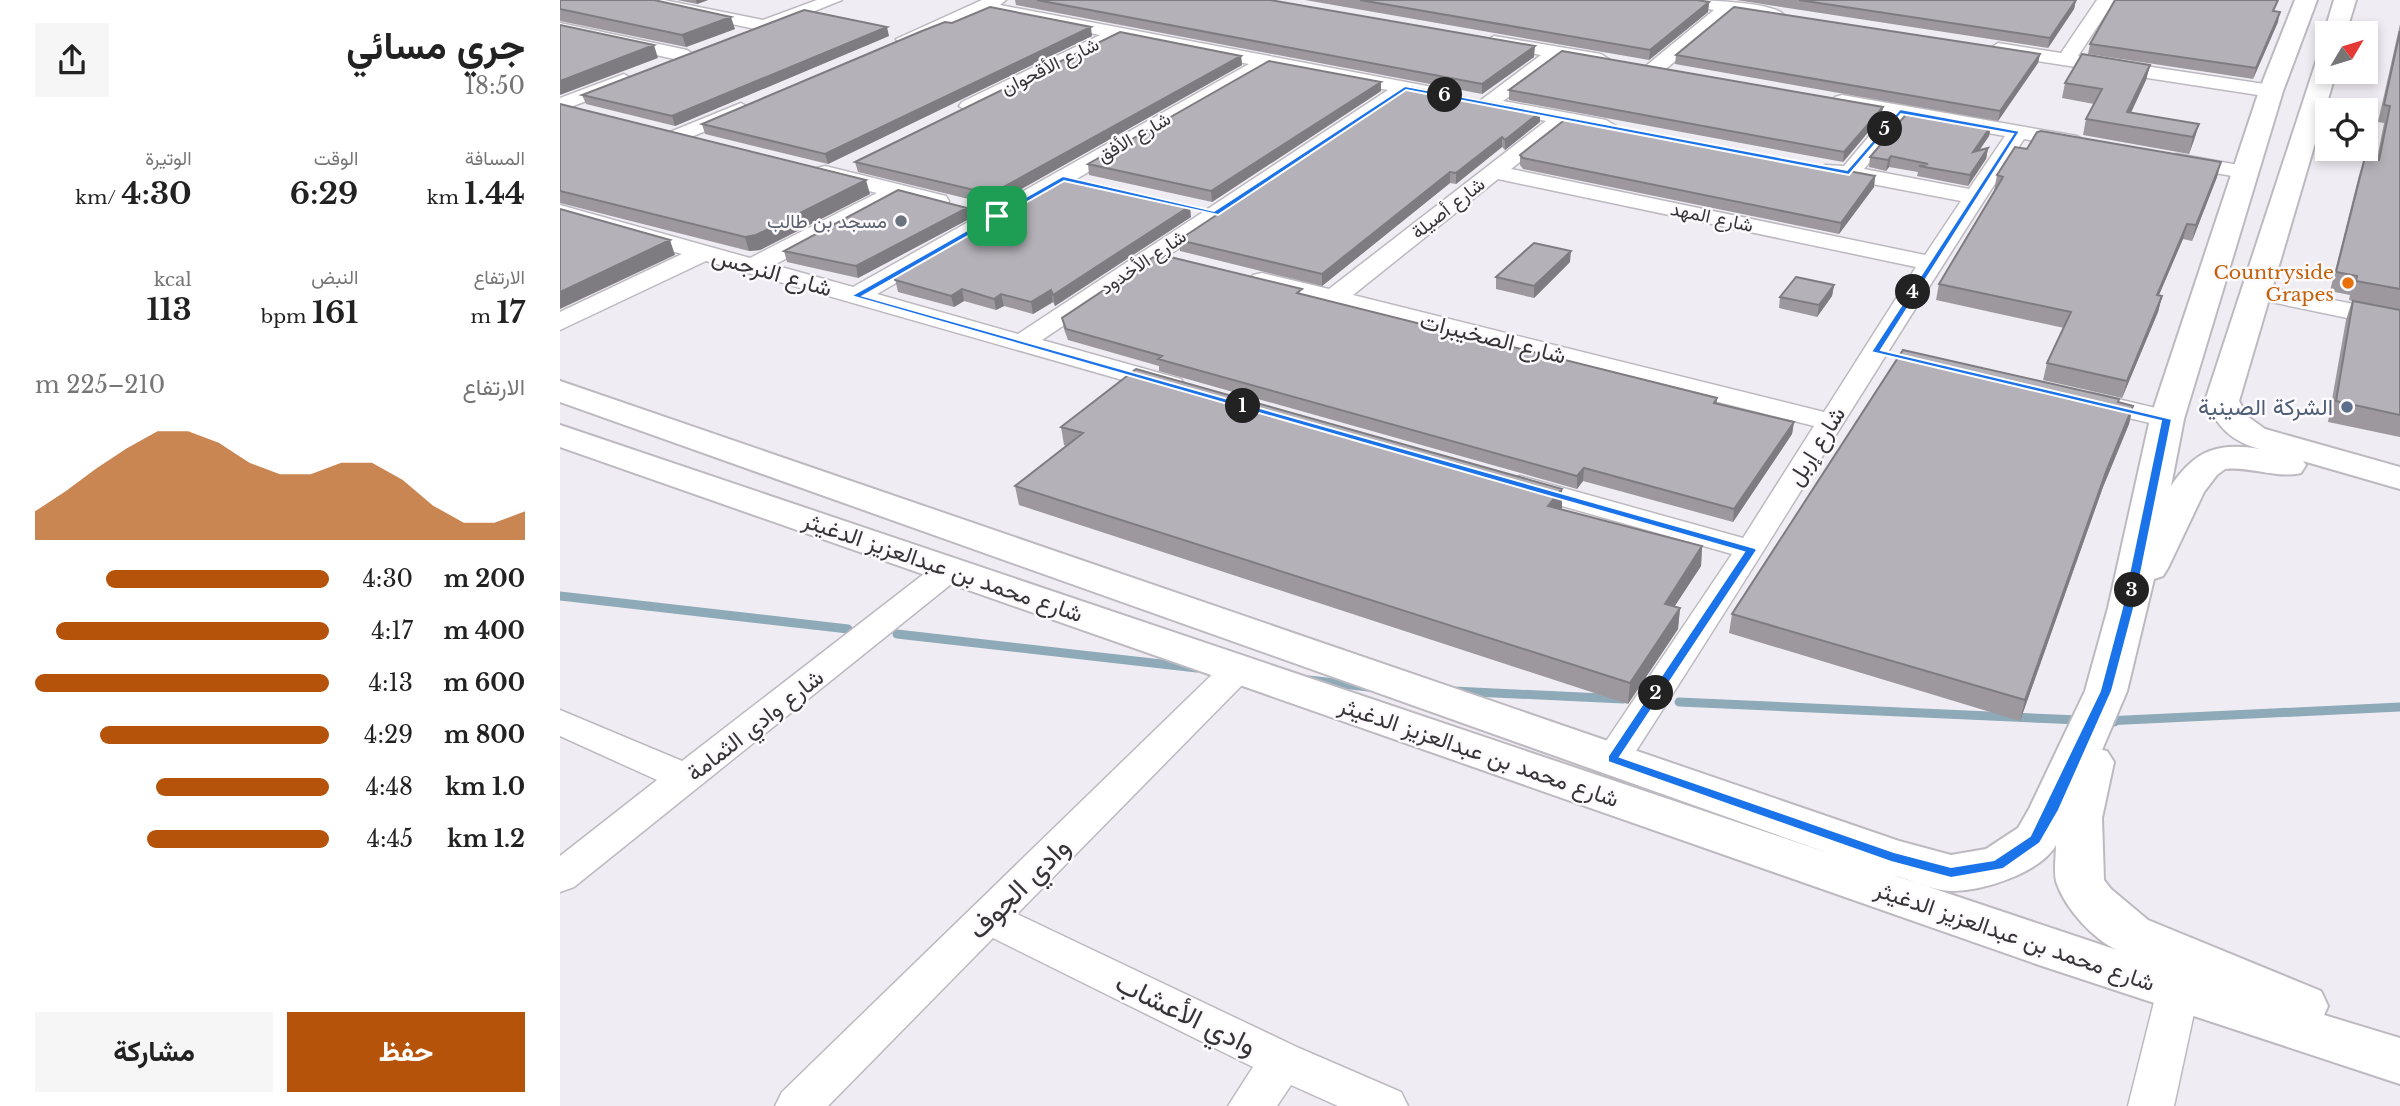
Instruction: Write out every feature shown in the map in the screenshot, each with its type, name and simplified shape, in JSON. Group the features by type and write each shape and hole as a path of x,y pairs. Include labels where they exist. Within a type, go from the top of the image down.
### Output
{"street":[{"path":"639,0 765,26"},
{"path":"726,41 833,0"},
{"path":"1685,0 1796,17"},
{"path":"2306,0 2244,172 2167,419 2128,608 2106,691 2079,818 2080,882 2093,902 2130,934 2400,1044"},
{"path":"2339,21 2345,0"},
{"path":"2076,2 2104,3"},
{"path":"893,36 918,34 989,3 1119,33 1630,131"},
{"path":"2066,59 2104,3"},
{"path":"1654,69 1728,7"},
{"path":"805,11 843,18"},
{"path":"560,28 694,54 560,106"},
{"name":"شارع الأقحوان","path":"956,113 1119,33"},
{"path":"2293,36 2315,39"},
{"path":"1476,38 1682,74"},
{"path":"1985,47 2271,91"},
{"path":"1487,103 1557,52"},
{"name":"شارع الأفق","path":"856,296 1267,61"},
{"path":"2320,84 2222,401 2233,422 2253,436 2400,478"},
{"name":"شارع الأخدود","path":"1021,343 1405,88"},
{"path":"1818,97 2098,146"},
{"path":"677,136 753,104"},
{"path":"560,106 599,117"},
{"path":"1849,173 1900,111"},
{"name":"شارع أصيلة","path":"1334,298 1562,118"},
{"path":"651,130 715,146"},
{"name":"شارع إربل","path":"1612,759 1751,550 1831,422 1889,355 1930,263 2018,132"},
{"path":"2151,155 2244,172"},
{"path":"831,174 856,162"},
{"path":"1808,165 1976,197"},
{"path":"805,168 997,216"},
{"name":"شارع المهد","path":"1494,172 1930,263"},
{"path":"1063,178 1088,184"},
{"path":"752,267 897,191"},
{"path":"1190,208 1216,213"},
{"name":"شارع النرجس","path":"560,212 1193,392"},
{"path":"560,322 703,253"},
{"path":"1155,254 1194,263"},
{"name":"شارع الصخيبرات","path":"1232,273 1831,422"},
{"path":"2256,292 2400,321"},
{"name":"شارع محمد بن عبدالعزيز الدغيثر","path":"560,391 1891,857 1951,873 1998,865 2035,840 2052,810 2106,691"},
{"path":"2061,394 2167,419"},
{"name":"شارع محمد بن عبدالعزيز الدغيثر","path":"560,435 2178,990 2400,1061"},
{"path":"683,477 728,450"},
{"path":"2128,608 2194,479 2206,464 2227,457 2255,459 2400,487"},
{"path":"1499,478 1751,550"},
{"name":"شارع وادي الثمامة","path":"560,877 688,779 949,570"},
{"name":"وادي الجوف","path":"798,1106 1238,669"},
{"path":"560,722 688,779"},
{"name":"وادي الأعشاب","path":"989,918 1283,1061 1385,1106"},
{"path":"2151,1106 2178,990"},
{"path":"1251,1106 1283,1061"}],"building":[{"path":"560,0 654,0 731,17 682,35 560,9"},
{"path":"1037,0 1270,0 1535,46 1482,84"},
{"path":"1360,0 1697,0 1709,2 1650,50"},
{"path":"1799,0 2076,0 2050,38"},
{"path":"2115,0 2278,0 2273,11 2280,12 2256,68 2090,44"},
{"path":"990,7 1091,27 825,154 702,124 922,31 945,22 952,23"},
{"path":"1734,7 2040,54 2000,111 1676,55"},
{"path":"804,10 887,27 672,116 582,95"},
{"path":"560,25 654,45 560,81"},
{"path":"2400,31 2400,289 2356,281 2357,276 2336,272 2364,161 2379,160 2390,106 2384,105"},
{"path":"1120,32 1241,56 991,194 855,162"},
{"path":"1562,51 1883,107 1844,152 1509,90"},
{"path":"2082,54 2150,65 2127,112 2199,124 2193,137 2086,119 2102,89 2065,83"},
{"path":"1269,61 1381,82 1211,191 1088,164"},
{"path":"1409,87 1540,112 1456,173 1450,172 1322,274 1179,240"},
{"path":"560,104 866,180 756,235 745,237 560,191"},
{"path":"1908,112 1991,126 1973,152 1988,148 1970,175 1919,166 1928,164 1891,156 1888,160 1870,157"},
{"path":"1567,118 1875,176 1841,223 1523,158 1520,155"},
{"path":"2037,132 2221,162 2196,225 2187,224 2157,295 2162,296 2127,381 2047,363 2071,312 1939,284 2003,177 1997,175 2015,147 2027,149"},
{"path":"1065,177 1190,206 1053,295 1051,290 1031,302 1001,294 994,299 962,289 951,296 895,280 894,274"},
{"path":"898,190 967,208 856,266 784,251"},
{"path":"560,209 670,240 560,292"},
{"path":"1534,243 1571,251 1534,286 1496,277"},
{"path":"1158,254 1302,289 1297,293 1717,398 1714,403 1794,422 1734,509 1584,468 1577,476 1158,359 1162,356 1066,329 1062,318"},
{"path":"1796,277 1834,285 1819,305 1780,297"},
{"path":"2353,301 2400,310 2400,415 2336,401"},
{"path":"1903,350 2119,399 2118,402 2133,406 2107,469 2025,700 1732,614"},
{"path":"1136,369 1562,489 1548,506 1702,546 1665,604 1680,608 1630,683 1015,486 1083,433 1061,427"}],"waterway":[{"path":"560,596 848,629"},
{"path":"897,634 1197,668"},
{"path":"1309,680 1368,687"},
{"path":"1453,691 1623,699"},
{"path":"1679,702 2079,720"},
{"path":"2114,721 2105,721 2400,707"}],"place":[{"name":"مسجد بن طالب","path":"901,221"},
{"name":"Countryside Grapes","path":"2348,283"},
{"name":"الشركة الصينية","path":"2347,407"}],"route":[{"path":"1405,88 1849,173 1900,111 2018,132 1930,263 1876,352 2167,419 2128,608 2106,691 2052,810 2035,840 1998,865 1951,873 1891,857 1612,759 1751,550 856,296 997,216 1063,178 1216,213 1405,88"}]}
